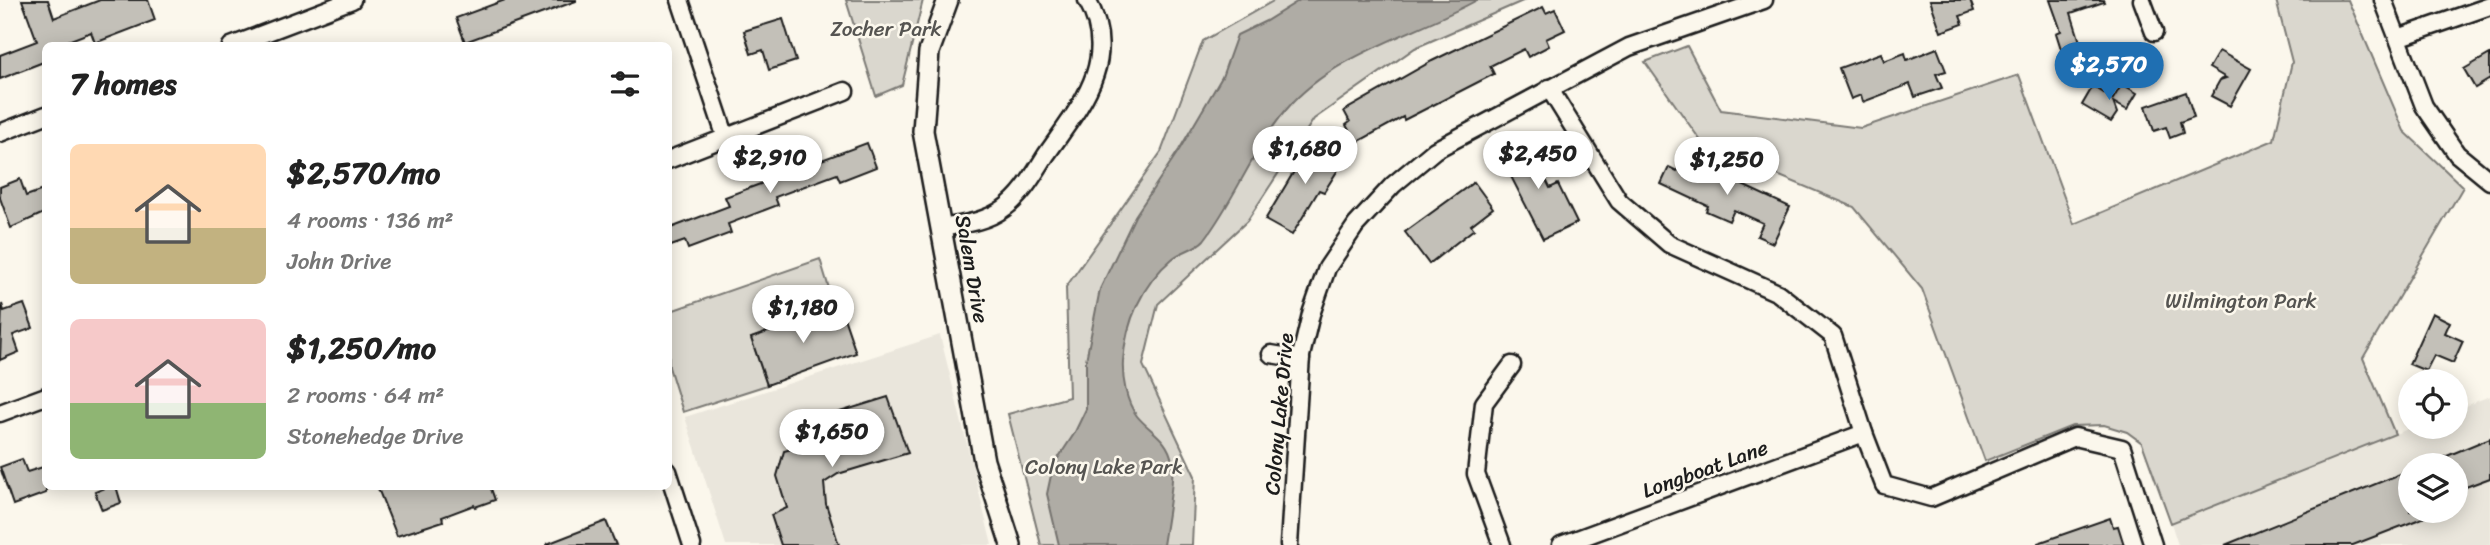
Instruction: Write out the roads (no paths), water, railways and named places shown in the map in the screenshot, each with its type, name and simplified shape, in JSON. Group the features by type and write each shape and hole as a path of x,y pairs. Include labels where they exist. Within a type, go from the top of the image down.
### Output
{"street":[{"path":"242,42 352,0"},
{"path":"680,0 726,138"},
{"name":"Salem Drive","path":"947,0 929,52 923,131 984,461 1011,545"},
{"path":"942,228 990,217 1014,200 1086,97 1095,78 1099,53 1097,21 1087,0"},
{"name":"Colony Lake Drive","path":"1289,545 1301,359 1311,314 1327,268 1356,225 1393,185 1435,150 1629,47 1764,0"},
{"path":"2142,0 2154,32"},
{"path":"2383,0 2424,106 2457,154 2490,181"},
{"path":"2398,38 2490,6"},
{"path":"1549,88 1619,201 1668,244 1778,293 1833,336 1884,485 1931,498 2076,438 2122,448 2154,545"},
{"path":"672,158 845,91"},
{"path":"0,132 42,116"},
{"path":"1271,354 1301,359"},
{"path":"1502,545 1476,474 1484,403 1512,365"},
{"path":"0,413 42,397"},
{"name":"Longboat Lane","path":"1561,545 1864,433"},
{"path":"672,483 692,545"}],"park label":[{"name":"Zocher Park","path":"886,29"},
{"name":"Wilmington Park","path":"2241,301"},
{"name":"Colony Lake Park","path":"1104,467"}]}
